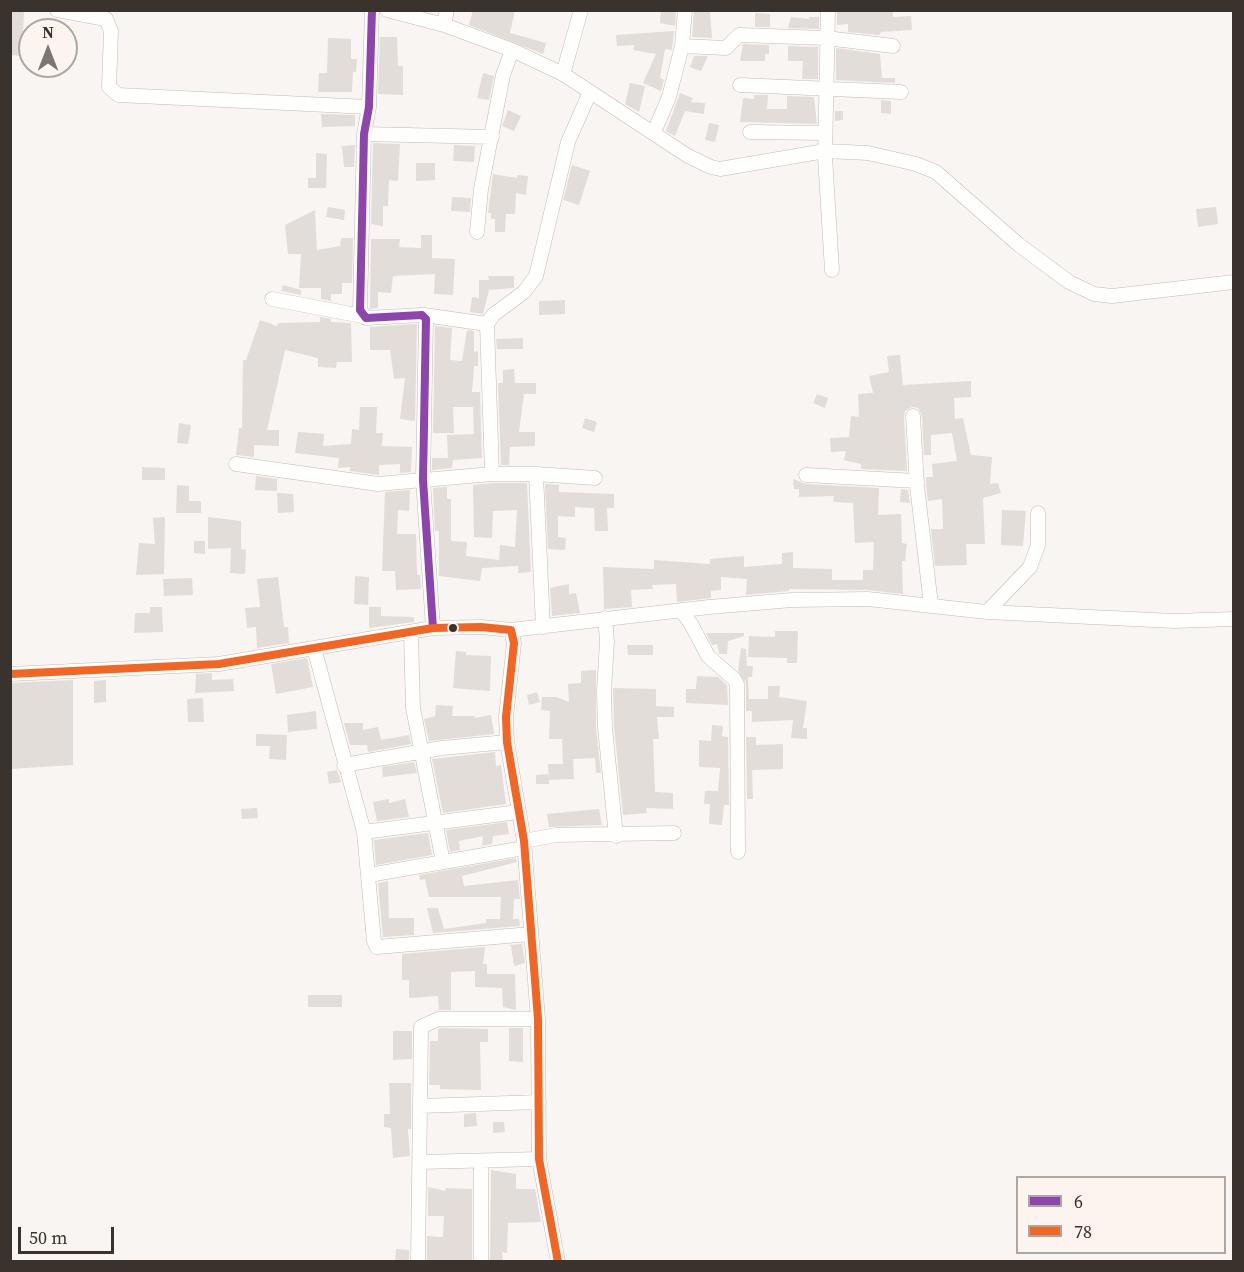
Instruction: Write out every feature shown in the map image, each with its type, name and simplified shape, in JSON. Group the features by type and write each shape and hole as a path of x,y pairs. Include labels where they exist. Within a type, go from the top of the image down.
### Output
{"street":[{"path":"57,10 106,19 111,30 109,87 112,93 118,95 369,107"},
{"path":"387,10 444,25 563,74 585,101 654,132 688,156 715,168 825,154 868,153 916,164 936,172 1019,245 1069,282 1094,294 1119,296 1233,282"},
{"path":"444,25 447,10"},
{"path":"563,74 581,10"},
{"path":"654,132 669,97 682,46 685,10"},
{"path":"828,10 824,132 832,270"},
{"path":"362,316 364,134 369,107 372,11"},
{"path":"682,46 726,48 739,35 826,38 894,46"},
{"path":"477,232 481,189 502,75 510,54"},
{"path":"740,85 902,92"},
{"path":"492,474 488,324 493,315 524,292 536,276 568,142 585,101"},
{"path":"750,132 824,132"},
{"path":"364,134 492,136"},
{"path":"272,299 368,318 424,315 488,324"},
{"path":"424,315 426,324 423,480 432,628"},
{"path":"913,416 917,481 931,605"},
{"path":"236,464 378,484 492,474 595,478"},
{"path":"537,474 543,627"},
{"path":"806,475 917,481"},
{"path":"987,612 1030,567 1038,545 1038,513"},
{"path":"10,674 219,664 432,628 481,627 511,630 605,622 681,610 814,600 868,599 987,612 1174,621 1233,619"},
{"path":"681,610 711,661 734,678 737,684 738,852"},
{"path":"605,622 607,641 604,683 605,728 616,836"},
{"path":"511,630 514,643 506,717 507,742 518,812 528,843 531,934 538,1019 539,1159 558,1262"},
{"path":"411,633 413,708 443,862"},
{"path":"314,648 364,832 374,941 377,947 531,934"},
{"path":"344,765 421,751 507,742"},
{"path":"364,832 518,812"},
{"path":"369,875 443,862 556,835 616,836 674,833"},
{"path":"418,1262 421,1027 438,1019 538,1019"},
{"path":"420,1106 539,1102"},
{"path":"420,1162 539,1159"},
{"path":"481,1161 481,1262"}],"building":[{"path":"10,10 24,10 24,18 18,18 18,56 10,55"},
{"path":"473,10 515,10 510,33 546,43 543,54 469,25"},
{"path":"661,10 676,10 675,26 660,23"},
{"path":"694,10 710,10 712,38 692,37"},
{"path":"837,10 893,10 893,17 911,16 912,30 881,32 879,35 848,32 848,24 837,25"},
{"path":"755,13 770,14 770,27 755,27"},
{"path":"791,17 809,19 809,17 819,17 819,29 788,28"},
{"path":"674,31 672,50 665,49 660,78 664,80 661,91 643,83 656,54 633,50 634,45 617,46 616,35"},
{"path":"380,37 397,37 398,66 403,66 403,95 378,94"},
{"path":"328,38 351,39 351,59 357,59 356,72 353,72 352,92 318,92 319,73 327,73"},
{"path":"743,44 769,45 769,54 765,54 765,61 740,61"},
{"path":"788,46 818,47 818,79 802,79 803,61 788,61"},
{"path":"836,48 880,54 882,78 895,78 895,83 836,80"},
{"path":"694,56 708,56 701,71 690,67"},
{"path":"483,73 494,76 489,100 477,98"},
{"path":"630,83 645,86 639,112 625,104"},
{"path":"680,93 693,98 691,102 705,103 704,114 685,111 675,136 666,131"},
{"path":"754,95 768,95 767,109 787,109 787,96 814,97 817,124 740,122 743,98 754,99"},
{"path":"881,100 891,101 891,114 881,113"},
{"path":"508,110 521,116 514,131 502,126"},
{"path":"835,111 843,111 843,120 835,121"},
{"path":"321,114 355,115 355,126 322,127"},
{"path":"709,123 719,125 715,142 705,140"},
{"path":"373,143 400,144 398,181 389,180 388,206 383,206 383,226 371,224"},
{"path":"355,145 354,167 344,167 342,146"},
{"path":"454,145 475,146 474,162 453,161"},
{"path":"316,153 327,154 326,188 308,188 308,178 316,178"},
{"path":"416,163 435,163 435,180 416,181"},
{"path":"572,165 590,171 579,205 563,200"},
{"path":"493,174 517,178 517,175 528,176 526,195 516,193 515,214 506,214 505,232 495,232 495,219 491,219 491,213 488,213"},
{"path":"452,197 471,198 470,212 451,211"},
{"path":"328,207 345,210 344,220 326,217"},
{"path":"1216,207 1218,224 1198,227 1196,209"},
{"path":"315,210 317,250 340,246 341,238 353,238 352,283 342,283 342,294 331,294 331,301 321,299 321,288 299,288 301,254 288,254 285,225"},
{"path":"421,235 432,235 432,258 455,259 453,295 434,294 435,274 393,276 391,293 378,292 378,308 370,309 371,239 400,239 399,247 421,248"},
{"path":"488,276 514,276 514,288 489,290 483,314 470,312 472,297 479,298 479,280 489,280"},
{"path":"283,285 301,290 301,295 281,291"},
{"path":"565,300 565,314 539,315 539,301"},
{"path":"320,317 331,319 331,322 351,323 352,362 337,362 336,368 318,367 318,358 285,350 267,430 279,430 279,446 254,445 254,457 236,455 239,428 242,428 243,360 246,360 260,320 277,326 278,323 320,322"},
{"path":"417,324 415,421 400,419 405,378 394,379 390,350 370,350 370,327"},
{"path":"435,326 452,328 450,360 462,361 467,330 474,331 474,352 478,351 478,366 474,366 472,392 480,392 482,458 453,460 452,468 432,470 432,458 448,458 447,435 474,434 473,407 453,407 454,433 433,433"},
{"path":"523,338 523,349 497,349 496,339"},
{"path":"900,355 903,385 971,381 971,397 954,398 955,419 963,418 971,455 992,457 990,484 998,483 1001,493 983,498 985,544 966,544 967,565 935,566 931,529 943,529 942,499 928,501 926,477 933,477 932,464 957,461 952,433 931,435 931,455 924,455 922,415 918,408 912,407 905,411 904,417 907,471 861,469 861,464 844,460 846,451 831,452 830,438 849,437 851,416 859,417 858,394 873,393 869,376 889,372 887,356"},
{"path":"514,369 515,383 536,383 536,394 524,394 519,432 535,432 535,446 510,447 509,465 501,465 498,383 503,383 503,370"},
{"path":"817,394 828,398 825,408 813,403"},
{"path":"360,407 377,407 376,433 383,433 382,446 412,447 411,472 400,473 400,464 379,465 379,475 350,471 350,467 338,468 339,458 295,453 298,432 324,434 323,446 351,444 352,429 359,430"},
{"path":"585,418 597,422 594,432 582,428"},
{"path":"179,423 191,425 188,444 177,443"},
{"path":"142,467 165,468 165,480 142,480"},
{"path":"256,476 277,479 277,491 255,490"},
{"path":"793,479 806,484 879,488 878,515 901,514 902,543 907,544 905,561 902,561 903,594 868,590 789,589 789,591 746,595 747,579 721,577 721,590 711,591 711,598 677,602 676,584 652,585 653,589 631,590 632,607 604,609 603,567 654,569 654,560 710,564 710,559 744,556 744,567 782,564 782,553 793,552 793,568 832,569 832,580 863,580 863,570 873,570 874,542 855,543 853,503 833,502 834,496 799,497 799,489 794,489"},
{"path":"527,483 531,572 518,573 518,566 482,568 480,581 439,576 439,531 435,531 433,488 447,487 447,499 451,499 451,541 467,542 466,556 499,560 500,545 515,547 517,510 493,511 492,538 474,537 473,485"},
{"path":"545,484 559,485 559,492 614,494 614,508 607,508 608,531 595,531 594,508 575,507 575,517 558,516 558,537 566,538 565,550 548,549"},
{"path":"177,485 189,486 189,501 201,501 201,513 176,513"},
{"path":"901,489 908,490 910,503 900,502"},
{"path":"410,490 409,511 398,510 397,534 416,534 417,575 420,575 421,589 396,590 395,571 382,571 385,492"},
{"path":"277,493 293,494 294,512 278,513"},
{"path":"1002,510 1026,511 1023,546 1001,545"},
{"path":"165,517 164,574 136,575 139,543 155,544 153,518"},
{"path":"208,517 241,521 241,549 246,550 245,574 230,573 231,548 208,549"},
{"path":"194,541 205,541 205,554 194,553"},
{"path":"355,576 369,577 368,605 354,604"},
{"path":"278,577 284,627 288,627 289,643 257,648 256,627 247,628 245,608 260,607 257,579"},
{"path":"192,578 193,595 164,596 163,579"},
{"path":"569,584 569,594 576,593 580,613 552,616 550,588"},
{"path":"150,607 162,607 163,632 134,633 135,613 150,613"},
{"path":"369,607 381,607 381,616 414,617 414,622 369,628"},
{"path":"775,631 798,631 797,663 787,663 787,658 748,657 749,636 775,637"},
{"path":"706,633 744,633 744,636 728,641 727,654 719,654 717,644 712,645"},
{"path":"627,645 653,645 653,655 628,655"},
{"path":"741,648 746,649 747,666 753,666 752,677 748,677 749,699 768,699 768,686 780,686 779,697 807,701 803,728 807,728 807,739 791,738 793,720 752,722 752,711 746,711 746,683 738,671"},
{"path":"456,651 466,652 466,655 491,656 490,691 453,688"},
{"path":"307,658 313,687 276,694 271,664"},
{"path":"596,670 596,728 601,773 596,773 595,758 573,759 574,779 549,780 548,764 563,764 562,739 549,739 550,711 541,710 542,697 556,697 569,702 568,684 581,683 581,671"},
{"path":"212,673 212,680 233,679 234,691 195,693 196,674"},
{"path":"697,676 718,677 727,685 728,705 686,703 686,689 696,689"},
{"path":"73,680 73,765 10,769 10,683"},
{"path":"106,680 106,702 94,703 94,681"},
{"path":"613,688 656,689 656,706 674,707 674,717 657,717 659,739 653,739 655,792 673,793 673,809 646,808 647,813 623,815 614,727"},
{"path":"537,692 540,702 529,705 527,695"},
{"path":"203,698 204,722 188,722 187,699"},
{"path":"436,705 453,706 452,716 474,716 475,718 491,715 494,734 429,741 424,719 435,716"},
{"path":"316,711 317,729 288,732 287,715"},
{"path":"344,723 363,723 363,730 378,727 381,740 409,735 411,744 368,752 367,745 350,745"},
{"path":"712,725 723,726 722,736 728,737 729,805 724,805 722,825 709,824 710,804 704,804 705,791 718,791 720,768 699,767 699,740 711,741"},
{"path":"256,734 287,735 286,760 269,759 270,746 256,746"},
{"path":"746,737 756,737 756,745 783,744 783,769 752,770 753,799 747,799"},
{"path":"495,752 496,766 501,765 506,804 443,813 432,759"},
{"path":"414,762 417,773 383,777 382,767"},
{"path":"337,770 341,782 329,784 327,772"},
{"path":"549,774 549,784 536,784 536,775"},
{"path":"389,799 389,803 405,799 409,817 377,821 373,802"},
{"path":"257,808 258,818 242,819 241,809"},
{"path":"599,809 602,825 549,827 547,814"},
{"path":"507,822 509,834 493,836 492,844 482,846 483,836 459,841 460,850 450,852 446,830"},
{"path":"428,833 432,855 376,865 374,840"},
{"path":"516,858 517,862 462,876 464,886 518,880 520,899 514,899 513,919 519,919 520,926 433,933 427,908 438,908 444,929 486,923 486,919 500,919 501,897 429,897 425,879 420,880 419,875"},
{"path":"388,881 389,918 414,918 414,935 383,937 378,883"},
{"path":"522,944 525,963 514,966 511,946 508,945"},
{"path":"485,947 483,964 487,964 487,974 515,974 516,1010 503,1007 502,988 475,987 475,971 451,972 451,1010 439,1010 438,996 409,998 409,980 402,980 402,954"},
{"path":"308,995 342,995 342,1007 308,1007"},
{"path":"509,1028 523,1028 523,1062 509,1061"},
{"path":"438,1029 488,1029 488,1042 480,1042 481,1090 440,1089 440,1085 429,1085 430,1041 438,1041"},
{"path":"393,1031 412,1031 412,1059 393,1060"},
{"path":"389,1083 411,1083 411,1129 408,1129 410,1156 393,1158 391,1128 384,1127 384,1114 390,1114"},
{"path":"476,1113 477,1126 464,1127 464,1114"},
{"path":"493,1122 504,1122 505,1132 493,1133"},
{"path":"491,1170 516,1174 516,1189 535,1189 541,1222 508,1223 507,1253 502,1252 503,1262 490,1262"},
{"path":"428,1187 445,1191 446,1188 472,1189 472,1262 427,1262 427,1236 443,1237 444,1216 428,1216"},
{"path":"396,1249 409,1250 409,1262 395,1262"}],"transit line":[{"name":"6","path":"372,10 369,107 364,134 360,310 366,318 422,315 426,319 423,480 433,628"},
{"name":"78","path":"10,674 219,664 433,628 481,627 511,630 514,643 506,717 507,742 524,841 538,1019 539,1159 558,1262"}]}
